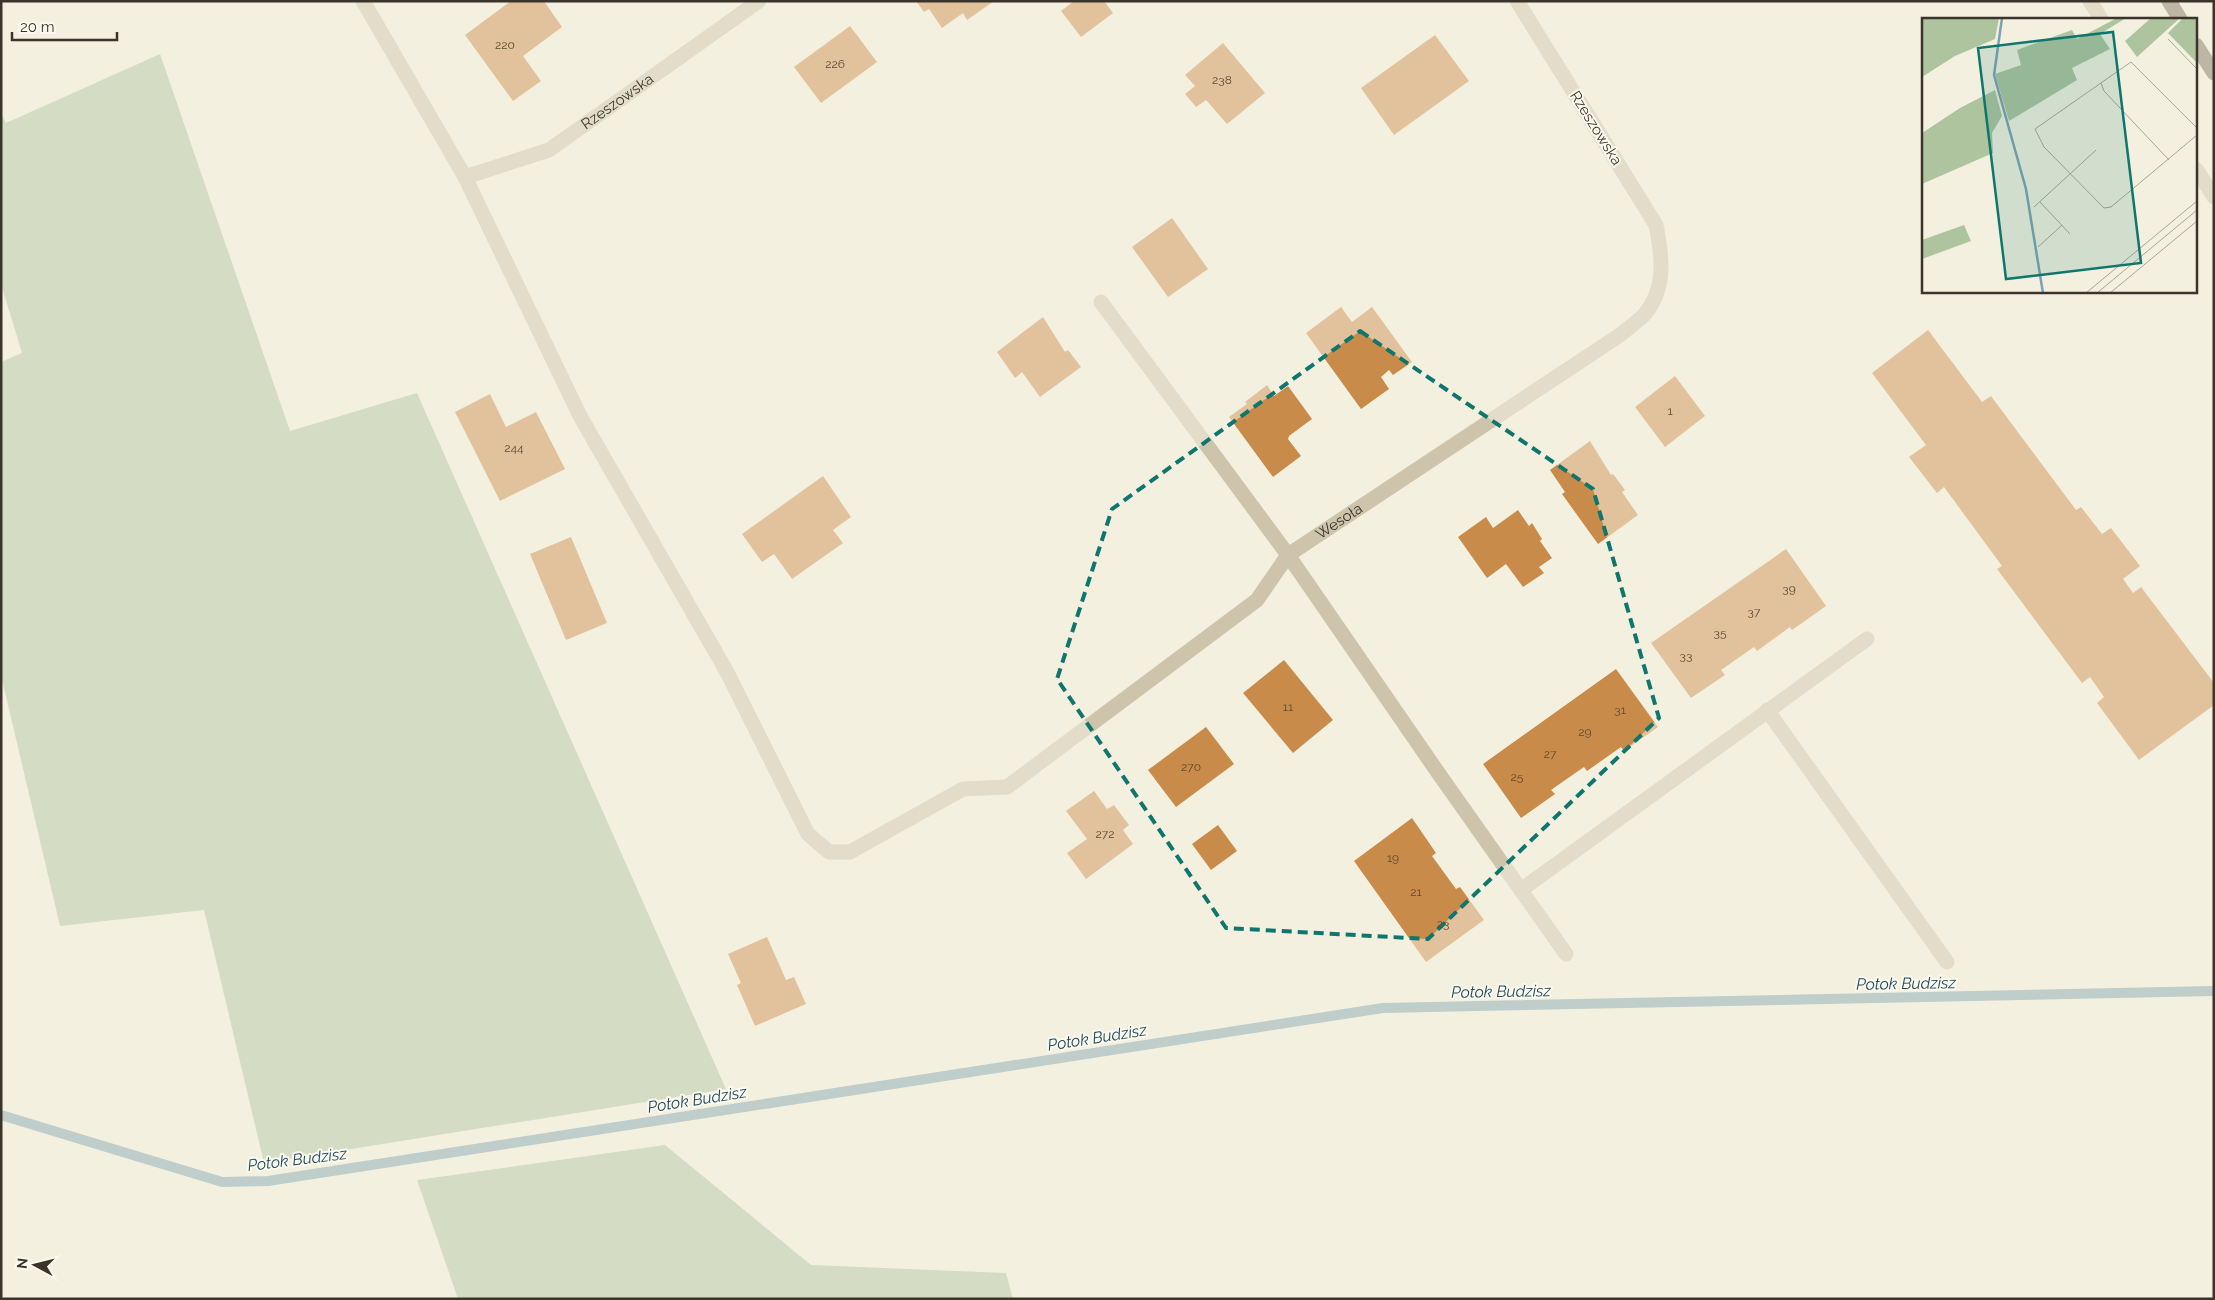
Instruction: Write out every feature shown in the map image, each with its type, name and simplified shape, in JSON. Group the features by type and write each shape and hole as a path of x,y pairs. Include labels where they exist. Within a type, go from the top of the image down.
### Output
{"main road":[{"path":"2169,1 2179,18"},
{"path":"2198,48 2214,73"}],"street":[{"path":"364,1 465,177"},
{"name":"Rzeszowska","path":"465,177 549,150 759,1"},
{"name":"Rzeszowska","path":"1517,1 1656,225 1662,259"},
{"path":"2090,1 2100,18"},
{"path":"2198,172 2214,197"},
{"name":"Wesoła","path":"465,177 580,416 727,672 808,834 830,852 850,852 963,789 1007,787 1257,600 1288,555 1620,335 1644,315 1658,290 1662,259"},
{"path":"1102,302 1288,555 1566,954"},
{"path":"1521,890 1867,639"},
{"path":"1767,710 1947,962"}],"highlighted area":[{"path":"1360,331 1593,489 1659,718 1428,939 1226,928 1057,679 1112,509"}],"green space":[{"path":"160,54 290,431 417,393 726,1089 264,1163 204,910 60,926 1,675 1,362 22,353 1,284 1,113 6,123"},
{"path":"665,1145 811,1265 1006,1273 1013,1299 458,1299 417,1180"}],"building":[{"path":"511,1 544,1 562,27 523,56 541,81 513,101 465,35"},
{"path":"916,1 994,1 967,20 963,13 942,28 929,9 924,12"},
{"path":"1074,1 1104,1 1113,13 1081,37 1061,11"},
{"path":"850,26 877,62 821,103 794,67"},
{"path":"1435,35 1469,81 1394,135 1361,88"},
{"path":"1223,43 1265,93 1227,124 1206,100 1196,107 1185,94 1195,86 1185,75"},
{"path":"1172,218 1208,269 1168,297 1132,247"},
{"path":"1341,307 1352,322 1372,307 1412,362 1393,375 1389,370 1381,377 1389,389 1361,409 1306,333"},
{"path":"1043,317 1065,352 1068,350 1081,367 1040,397 1022,372 1015,378 997,352"},
{"path":"1928,330 1982,402 1991,396 2076,510 2081,507 2102,534 2111,528 2140,566 2123,579 2133,593 2141,587 2214,683 2214,705 2139,760 2097,703 2104,697 2090,677 2082,683 1997,569 2002,566 1944,487 1937,493 1909,457 1926,445 1872,373"},
{"path":"1675,376 1705,416 1665,447 1635,407"},
{"path":"1267,385 1274,396 1288,386 1312,419 1289,436 1288,439 1301,456 1273,477 1229,417 1247,404 1245,402"},
{"path":"490,394 506,427 536,412 565,469 500,501 455,412"},
{"path":"1590,441 1611,475 1613,474 1625,490 1622,492 1638,515 1598,544 1562,494 1565,492 1550,470"},
{"path":"823,476 851,517 833,530 843,543 792,579 774,554 762,562 742,534"},
{"path":"1518,510 1529,526 1532,523 1542,539 1540,541 1552,558 1539,567 1544,573 1523,587 1506,564 1487,578 1458,537 1486,517 1493,528"},
{"path":"571,537 607,623 566,640 530,554"},
{"path":"1786,549 1826,606 1792,630 1790,627 1757,651 1754,647 1721,670 1725,675 1691,698 1651,643"},
{"path":"1284,660 1333,720 1293,753 1243,693"},
{"path":"1616,669 1658,727 1624,751 1621,747 1587,771 1584,767 1551,790 1555,794 1521,818 1483,764"},
{"path":"1206,727 1234,764 1176,807 1148,770"},
{"path":"1094,791 1107,809 1114,805 1129,825 1123,830 1133,844 1086,879 1067,853 1087,839 1066,811"},
{"path":"1412,818 1436,853 1432,856 1456,889 1460,887 1484,920 1426,962 1354,861"},
{"path":"1218,825 1237,851 1211,870 1192,844"},
{"path":"767,937 786,980 794,977 806,1004 755,1026 737,985 741,983 728,954"}],"waterway":[{"name":"Potok Budzisz","path":"1,1115 222,1182 268,1181 1383,1008 2214,991"}]}
